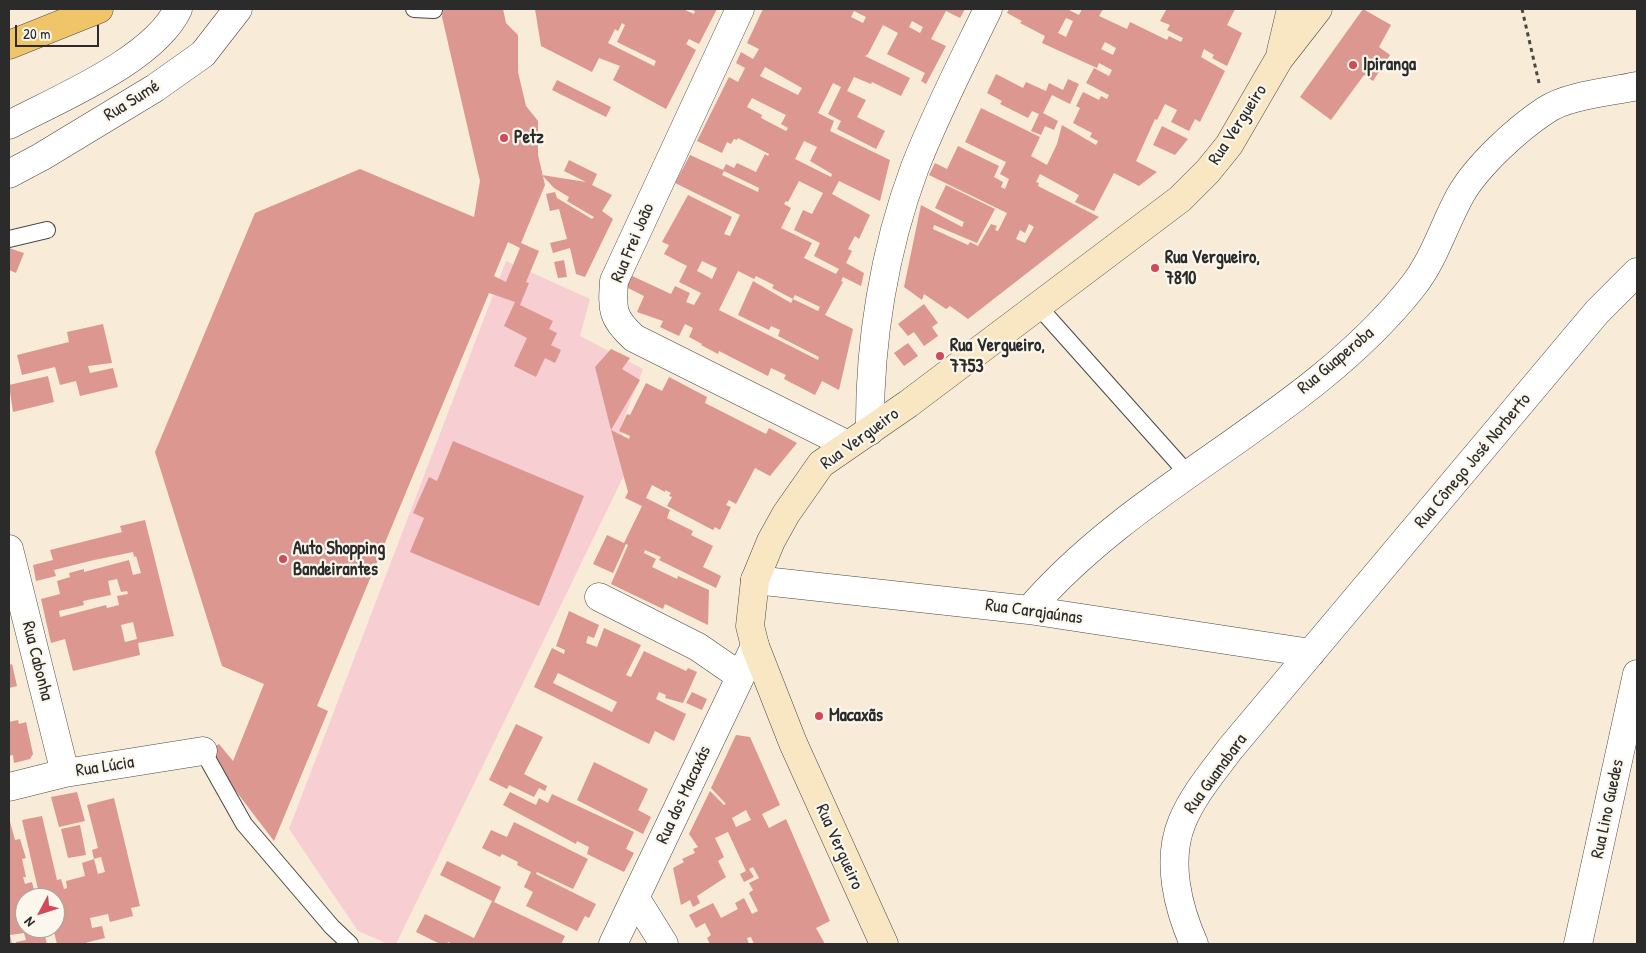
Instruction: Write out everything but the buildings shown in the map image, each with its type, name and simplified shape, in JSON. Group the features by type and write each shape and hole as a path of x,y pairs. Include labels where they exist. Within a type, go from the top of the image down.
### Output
{"highway":[{"path":"9,45 99,9"}],"main road":[{"name":"Rua Vergueiro","path":"1279,59 1291,9"},
{"name":"Rua Vergueiro","path":"884,944 793,743 755,646 750,626 755,580 775,534 813,473 821,464 1038,306 1180,199 1208,171 1229,145 1279,59 1318,9"}],"street":[{"path":"9,125 138,54 162,32 178,9"},
{"name":"Rua Sumé","path":"9,174 155,88 203,54 238,9"},
{"name":"Rua Frei João","path":"740,9 614,281 612,308 619,325 634,338 859,438"},
{"path":"859,438 870,394 878,311 898,219 915,168 936,115 988,9"},
{"name":"Rua Guaperoba","path":"1029,610 1055,580 1074,562 1188,474 1324,375 1370,336 1414,284 1439,245 1461,194 1476,174 1506,143 1546,110 1563,102 1637,86"},
{"name":"Rua Cônego José Norberto","path":"1311,653 1597,312 1637,272"},
{"name":"Rua Cabonha","path":"9,549 65,774"},
{"name":"Rua Carajaúnas","path":"755,580 1029,610 1311,653"},
{"path":"599,597 698,647 740,676"},
{"name":"Rua dos Macaxás","path":"613,944 755,646"},
{"name":"Rua Guanabara","path":"1194,944 1187,928 1175,883 1176,845 1181,822 1198,793 1230,749 1311,653"},
{"name":"Rua Lino Guedes","path":"1578,944 1637,674"},
{"name":"Rua Lúcia","path":"9,787 65,774 203,751"},
{"path":"636,899 664,944"}],"lane":[{"path":"414,9 434,10"},
{"path":"9,239 47,230"},
{"path":"1038,306 1188,474"},
{"path":"203,751 244,824 332,927 350,944"}],"path":[{"path":"1522,9 1546,110"}],"shaded area":[{"path":"506,261 590,299 580,336 643,369 621,426 628,467 396,944 388,944 358,931 289,829"}],"place":[{"name":"Ipiranga","path":"1353,65"},
{"name":"Petz","path":"504,138"},
{"name":"Rua Vergueiro, 7810","path":"1155,268"},
{"name":"Rua Vergueiro, 7753","path":"940,356"},
{"name":"Auto Shopping Bandeirantes","path":"283,559"},
{"name":"Macaxãs","path":"819,716"}]}
